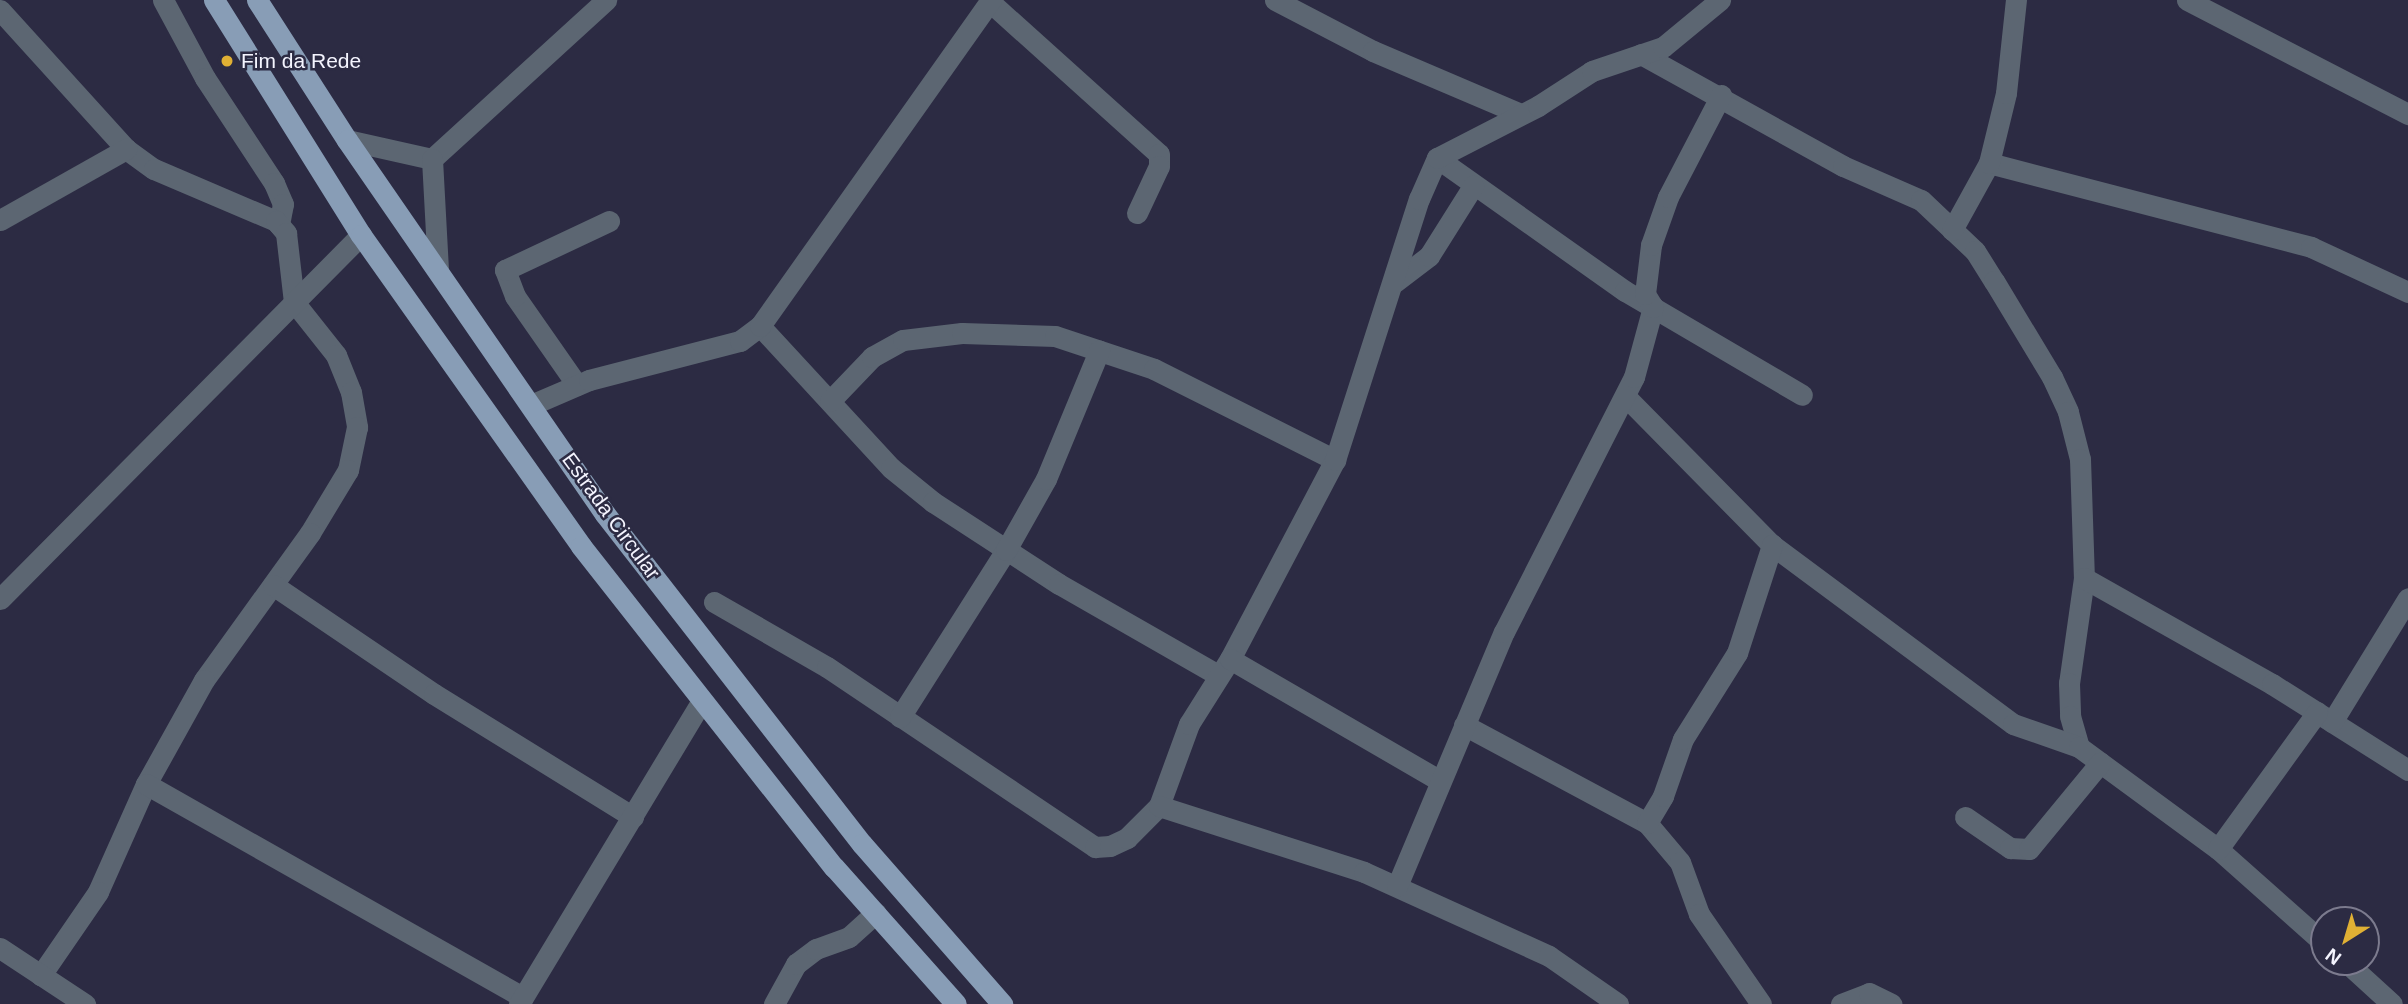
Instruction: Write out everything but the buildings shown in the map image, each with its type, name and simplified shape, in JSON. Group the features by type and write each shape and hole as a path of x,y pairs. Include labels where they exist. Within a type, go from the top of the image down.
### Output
{"main road":[{"name":"Estrada Circular","path":"214,0 361,235 581,546 702,701 876,914 956,1004"},
{"name":"Estrada Circular","path":"264,3 346,140 605,513 862,844 1002,1004"}],"street":[{"path":"163,0 205,78 274,183 283,204 279,225"},
{"path":"432,159 606,0"},
{"path":"1275,0 1373,51 1521,114"},
{"path":"714,602 777,636 1095,846 1111,846 1127,838 1159,806 1189,724 1224,667 1335,460 1395,282 1419,199 1437,158 1521,114 1592,71 1641,54 1685,33 1720,0"},
{"path":"1952,230 1989,163 2006,93 2016,0"},
{"path":"2187,0 2408,114"},
{"path":"531,405 577,385 740,341 760,326 990,1 1159,154 1159,166 1137,213"},
{"path":"0,10 126,149 153,169 279,225 286,233 294,302 336,355 351,392 357,427 348,470 273,585 204,680 146,784 98,892 41,975"},
{"path":"1641,54 1721,95 1843,166 1920,200 1975,251 1994,281 2068,412 2080,459 2084,578 2069,683 2070,716 2079,747"},
{"path":"1397,886 1439,780 1504,632 1626,397 1653,307 1645,294 1651,245 1668,197 1721,95"},
{"path":"346,140 432,159"},
{"path":"0,220 126,149"},
{"path":"1437,158 1473,186 1653,307 1802,395"},
{"path":"432,159 438,270"},
{"path":"1989,163 2311,247 2408,292"},
{"path":"1395,282 1429,256 1473,186"},
{"path":"577,385 515,296 505,270 609,221"},
{"path":"0,599 361,235"},
{"path":"760,326 891,468 1006,550 1439,780"},
{"path":"830,401 872,356 903,340 1012,332 1055,336 1213,397 1335,460"},
{"path":"901,717 1006,550 1046,479 1099,351"},
{"path":"1626,397 1772,545 2013,724 2079,747 2218,849 2310,931"},
{"path":"1647,823 1663,796 1684,739 1737,653 1772,545"},
{"path":"2084,578 2324,717 2408,770"},
{"path":"273,585 434,694 633,817"},
{"path":"2218,849 2324,717 2408,598"},
{"path":"146,784 521,1001 702,701"},
{"path":"1464,725 1647,823 1680,862 1699,914 1761,1004"},
{"path":"1965,817 2010,848 2029,849 2100,763"},
{"path":"1159,806 1281,841 1397,886 1549,956 1618,1004"},
{"path":"774,1004 796,964 816,949 849,937 876,914"},
{"path":"0,948 85,1004"},
{"path":"2361,976 2392,1004"},
{"path":"1841,1004 1869,993 1892,1004"}],"place":[{"name":"Fim da Rede","path":"227,61"}]}
